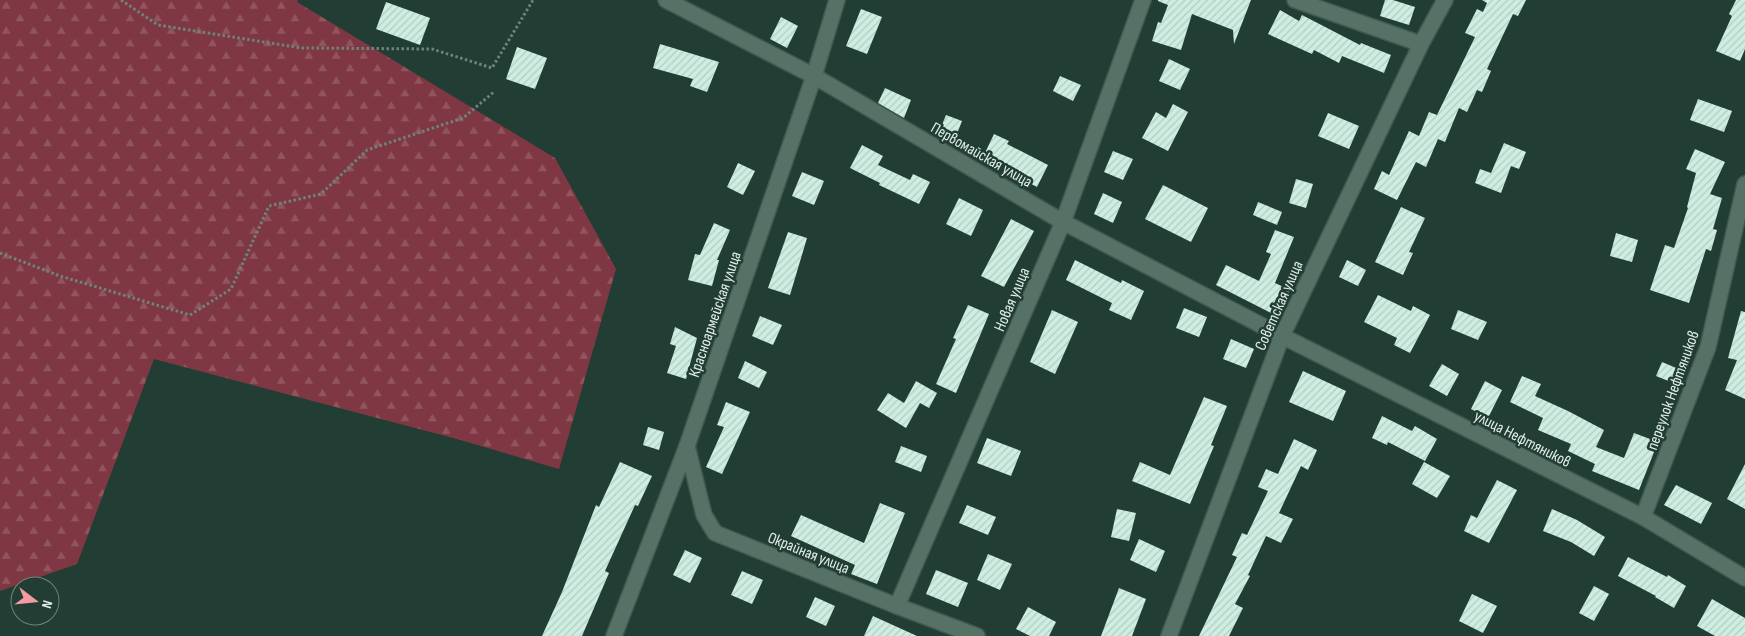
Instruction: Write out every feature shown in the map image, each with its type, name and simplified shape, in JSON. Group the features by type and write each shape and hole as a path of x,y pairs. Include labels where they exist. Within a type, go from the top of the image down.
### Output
{"street":[{"name":"Первомайская улица","path":"666,0 814,76 1063,222 1282,336"},
{"name":"Красноармейская улица","path":"614,636 687,446 814,76 837,0"},
{"name":"Новая улица","path":"897,606 1063,222 1143,0"},
{"path":"1296,0 1421,44"},
{"name":"Советская улица","path":"1169,636 1282,336 1421,44 1445,0"},
{"name":"переулок Нефтяников","path":"1643,517 1708,347 1745,184"},
{"name":"улица Нефтяников","path":"1282,336 1643,517 1745,578"},
{"name":"Окрайная улица","path":"687,446 704,515 715,533 897,606 978,636"}],"path":[{"path":"121,0 158,25 301,48 432,49 492,68 533,0"},
{"path":"0,253 60,276 190,315 231,289 269,206 321,194 367,150 463,118 495,92"}],"green space":[{"path":"0,0 298,0 297,2 555,158 616,269 559,469 457,439 154,359 77,564 43,576 10,576 10,587 0,591"}],"building":[{"path":"1158,0 1251,0 1234,44 1233,30 1192,14 1181,50 1152,41 1158,22 1161,23 1168,5"},
{"path":"1385,0 1393,0 1415,7 1409,25 1380,16"},
{"path":"1482,0 1526,0 1518,16 1513,14 1487,69 1491,71 1482,92 1477,90 1467,112 1459,108 1445,142 1438,139 1426,167 1416,162 1397,200 1374,189 1382,171 1389,175 1409,131 1419,136 1429,112 1437,115 1475,37 1465,33 1477,9 1483,12 1487,3"},
{"path":"1736,0 1745,0 1745,49 1740,61 1716,51 1732,16 1729,14"},
{"path":"386,2 430,18 420,45 376,29"},
{"path":"861,9 882,17 867,54 846,46"},
{"path":"1280,10 1299,21 1302,15 1360,45 1361,43 1391,55 1384,73 1342,56 1339,63 1314,50 1312,54 1268,34"},
{"path":"781,17 798,26 787,48 770,39"},
{"path":"660,44 719,62 707,92 690,86 693,79 653,68"},
{"path":"517,47 547,58 535,89 506,79"},
{"path":"1169,59 1190,69 1180,90 1159,81"},
{"path":"1060,76 1081,85 1073,101 1053,91"},
{"path":"885,88 911,100 904,118 878,103"},
{"path":"1698,99 1732,111 1724,132 1690,120"},
{"path":"1173,104 1188,112 1168,151 1142,138 1156,112 1166,118"},
{"path":"1328,113 1359,126 1349,149 1318,136"},
{"path":"946,115 962,121 953,144 937,137"},
{"path":"994,134 1009,141 1007,144 1048,165 1037,187 1020,178 1022,174 984,155"},
{"path":"1504,143 1526,152 1519,169 1511,166 1501,193 1475,183 1480,169 1491,173"},
{"path":"862,145 883,156 878,165 910,180 913,174 930,182 919,204 879,185 880,183 850,168"},
{"path":"1695,149 1725,162 1710,194 1722,198 1713,229 1717,230 1711,251 1706,249 1689,303 1650,290 1665,245 1674,248 1688,208 1696,173 1686,169"},
{"path":"1113,151 1133,159 1123,180 1104,172"},
{"path":"738,163 755,171 743,195 727,187"},
{"path":"802,172 824,181 814,205 792,196"},
{"path":"1296,179 1313,184 1306,208 1289,203"},
{"path":"1163,185 1208,208 1191,242 1145,219"},
{"path":"1103,193 1122,202 1113,223 1094,214"},
{"path":"959,198 983,210 971,236 946,224"},
{"path":"1258,202 1282,212 1277,225 1253,215"},
{"path":"1401,207 1425,218 1409,252 1413,253 1403,275 1375,262"},
{"path":"1011,219 1034,231 1004,287 981,276"},
{"path":"714,223 730,230 717,260 719,260 712,286 688,280 695,254 700,255"},
{"path":"1275,230 1294,237 1275,283 1290,290 1277,316 1216,285 1226,265 1259,281 1271,254 1266,252"},
{"path":"788,232 807,238 790,295 768,288"},
{"path":"1616,233 1638,240 1632,262 1610,256"},
{"path":"1075,260 1121,283 1122,280 1144,291 1131,320 1109,310 1112,303 1066,280"},
{"path":"1347,260 1366,270 1358,286 1339,277"},
{"path":"1378,295 1411,311 1413,306 1430,315 1410,353 1394,345 1397,338 1364,322"},
{"path":"968,305 989,314 956,393 936,384 956,339 953,338"},
{"path":"1184,308 1207,317 1199,337 1176,328"},
{"path":"1052,310 1078,322 1055,374 1030,362"},
{"path":"1458,310 1487,322 1478,340 1451,329"},
{"path":"1741,311 1745,312 1745,399 1725,390 1737,360 1728,358"},
{"path":"760,316 782,325 773,345 752,336"},
{"path":"675,327 697,338 686,379 667,373 676,346 670,344"},
{"path":"1231,339 1254,349 1246,368 1223,359"},
{"path":"745,361 767,372 759,388 738,378"},
{"path":"1662,362 1681,370 1676,384 1656,376"},
{"path":"1442,364 1459,374 1447,396 1429,386"},
{"path":"1303,371 1346,391 1333,421 1289,402"},
{"path":"1522,376 1541,384 1535,396 1604,430 1596,447 1624,458 1634,433 1658,442 1639,490 1592,471 1595,464 1568,451 1571,444 1538,430 1543,418 1510,402"},
{"path":"916,381 937,393 929,408 920,403 906,428 877,410 888,393 904,403"},
{"path":"1485,381 1502,390 1488,418 1471,409"},
{"path":"1204,397 1227,406 1211,445 1214,446 1190,504 1132,481 1140,462 1170,475"},
{"path":"726,402 750,412 722,474 706,467 724,427 717,425"},
{"path":"1382,416 1412,431 1415,426 1437,439 1425,461 1388,442 1387,445 1372,438"},
{"path":"648,427 664,432 659,450 643,445"},
{"path":"987,438 1021,451 1011,476 977,463"},
{"path":"1294,439 1317,450 1308,470 1301,466 1279,513 1293,519 1281,543 1266,536 1248,575 1250,576 1235,604 1243,608 1229,636 1199,636 1237,557 1232,555 1242,533 1247,535 1268,491 1258,487 1266,469 1278,474"},
{"path":"901,446 927,456 921,472 895,462"},
{"path":"620,462 652,476 638,506 635,505 605,571 609,573 582,636 542,636 562,592 596,505 599,507"},
{"path":"1424,462 1450,476 1437,498 1412,484"},
{"path":"1745,464 1745,509 1727,499"},
{"path":"1497,480 1517,490 1489,543 1464,531 1471,515 1477,518"},
{"path":"1676,485 1712,503 1701,524 1664,505"},
{"path":"880,503 905,513 877,584 851,574 855,565 791,536 801,515 864,543"},
{"path":"967,505 996,517 988,535 959,523"},
{"path":"1117,509 1136,513 1129,541 1111,537"},
{"path":"1552,509 1577,520 1605,537 1594,556 1571,542 1543,531"},
{"path":"1139,539 1165,551 1156,572 1130,560"},
{"path":"685,550 702,558 690,583 673,575"},
{"path":"988,554 1012,564 1000,590 977,580"},
{"path":"1628,557 1667,577 1668,575 1686,586 1674,608 1618,576"},
{"path":"936,570 968,583 958,607 926,594"},
{"path":"742,571 763,580 752,604 731,595"},
{"path":"1594,586 1609,594 1594,621 1579,613"},
{"path":"1119,588 1146,599 1132,636 1101,636"},
{"path":"1472,594 1497,606 1483,633 1459,621"},
{"path":"815,597 835,606 826,626 806,617"},
{"path":"1712,599 1745,618 1745,636 1715,636 1697,626"},
{"path":"1028,607 1056,622 1049,636 1030,636 1016,629"},
{"path":"873,616 917,636 864,636"}]}
